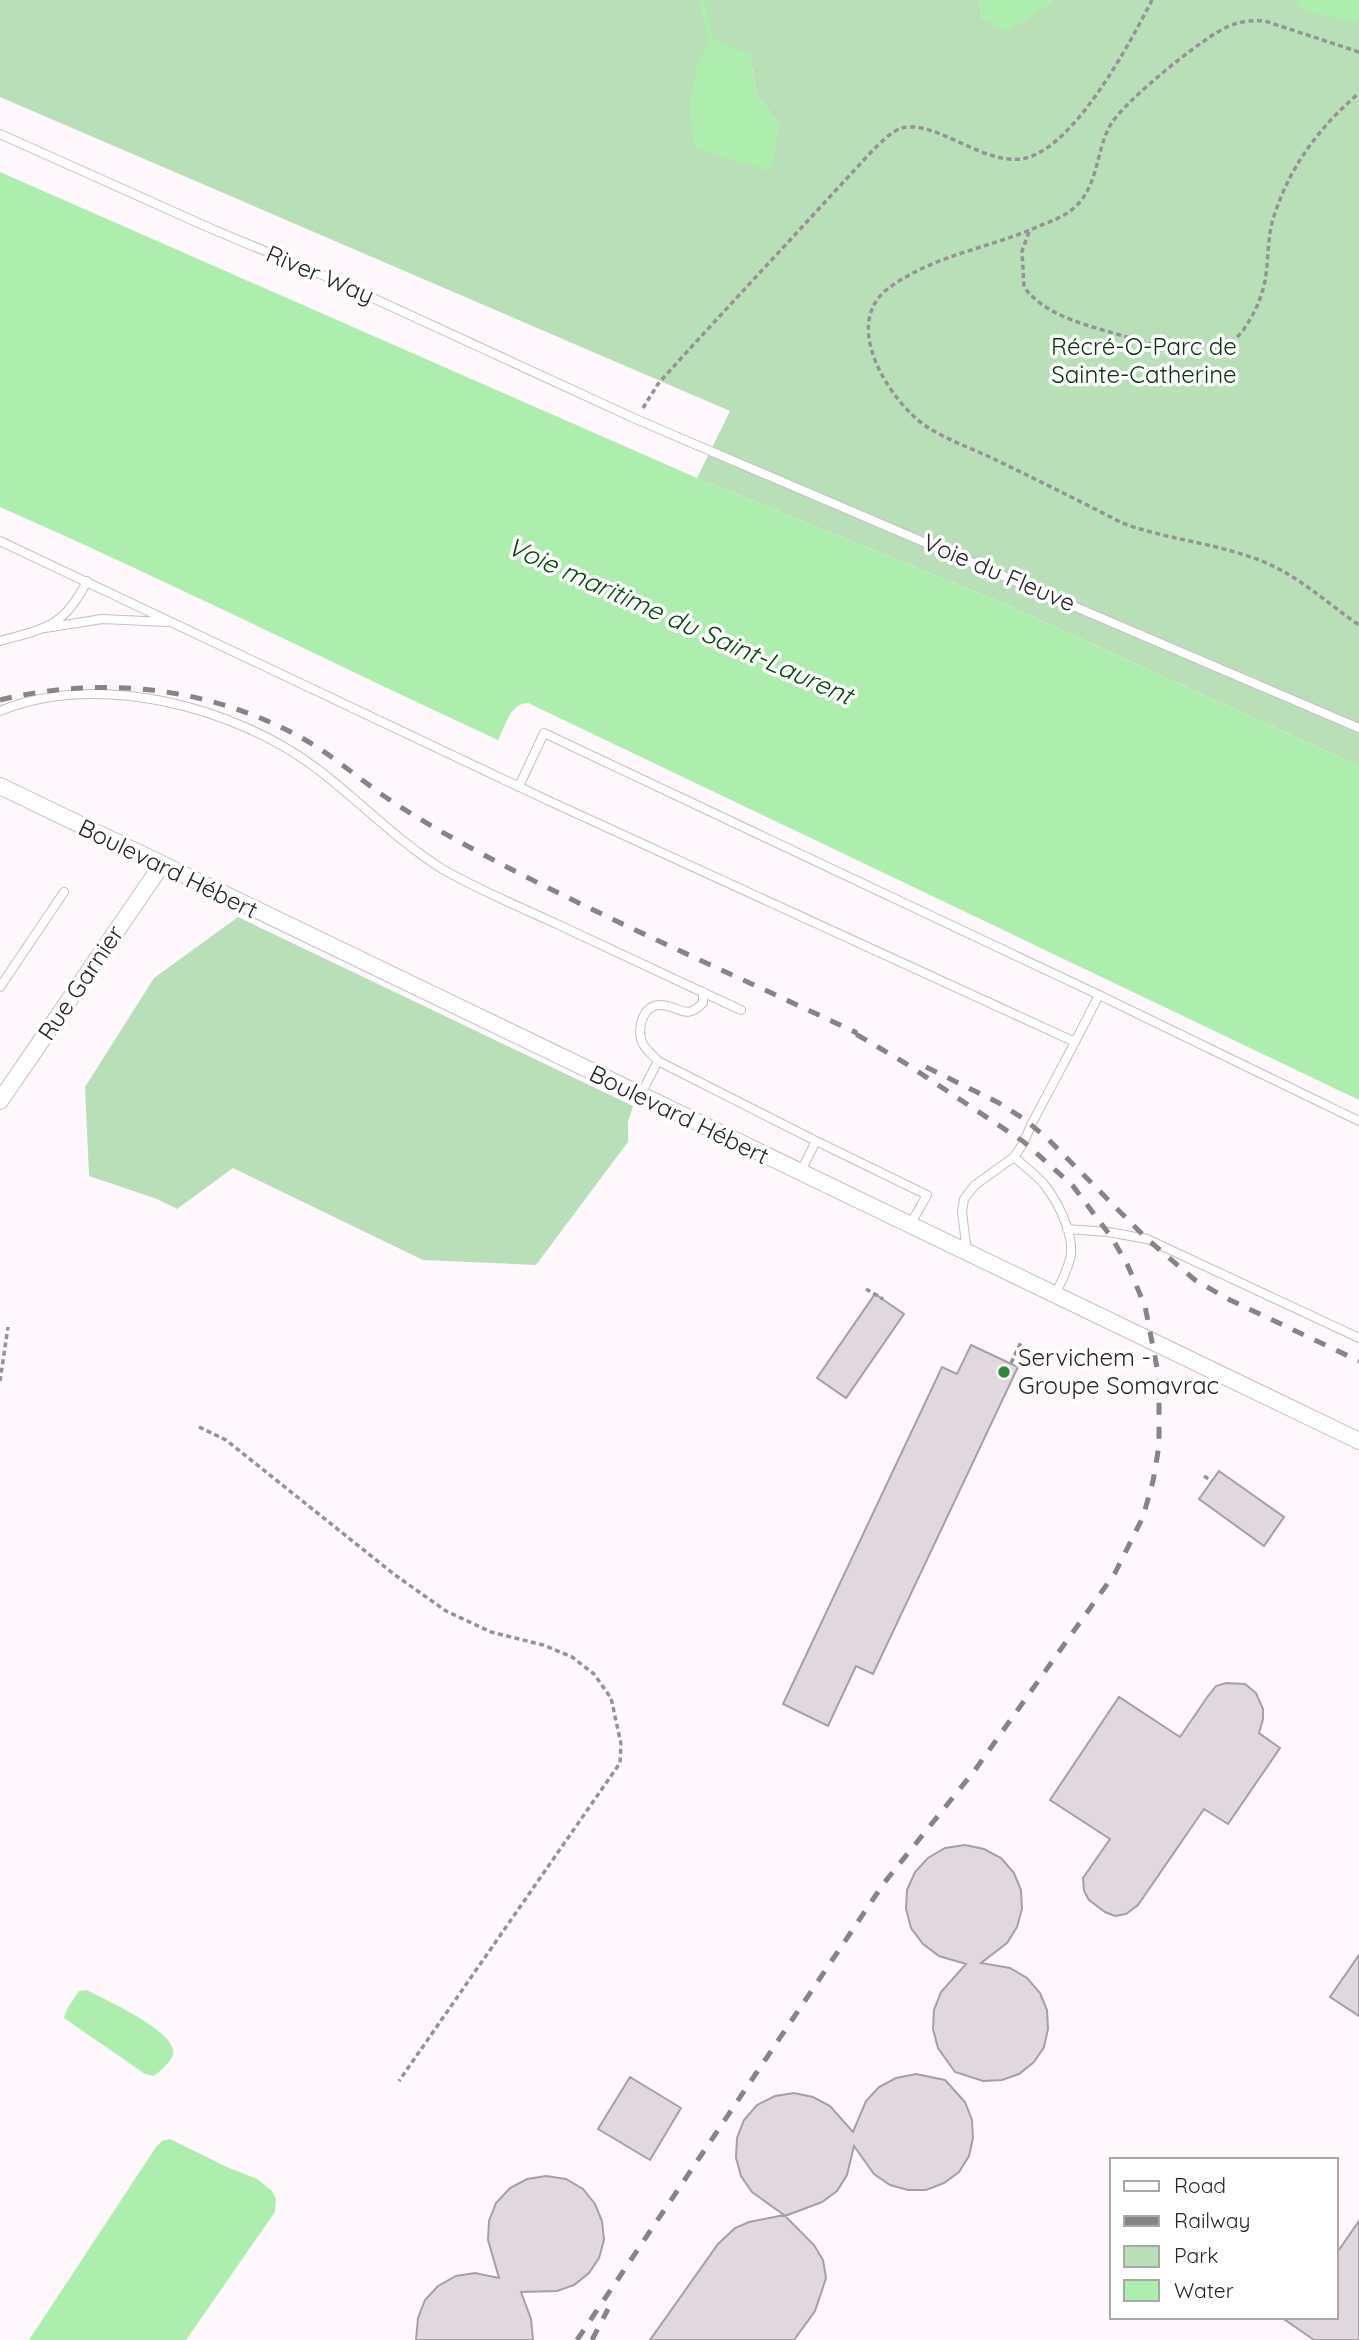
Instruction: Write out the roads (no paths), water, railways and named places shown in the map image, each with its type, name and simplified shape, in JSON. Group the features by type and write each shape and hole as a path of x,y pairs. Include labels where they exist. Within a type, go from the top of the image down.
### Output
{"street":[{"name":"Boulevard Hébert","path":"0,786 161,866 1359,1441"},
{"name":"Rue Garnier","path":"0,1101 6,1081 161,866"}],"lane":[{"name":"River Way","path":"0,134 212,229 325,276 638,420"},
{"name":"Voie du Fleuve","path":"638,420 1359,728"},
{"path":"0,541 519,786 1075,1042"},
{"path":"45,628 57,622 70,609 87,581"},
{"path":"0,641 45,628 102,620 144,620 176,624"},
{"path":"0,711 62,696 102,696 153,699 200,709 223,718 286,748 316,768 402,842 445,870 741,1010"},
{"path":"519,786 544,733 1359,1121"},
{"path":"0,987 64,892"},
{"path":"703,992 703,1003 686,1013 661,1005 651,1007 640,1026 643,1044 659,1061 927,1195 910,1226"},
{"path":"967,1252 962,1212 964,1199 975,1185 1014,1157 1024,1142 1099,995"},
{"path":"640,1096 659,1061"},
{"path":"800,1173 816,1141"},
{"path":"1014,1157 1042,1183 1056,1202 1067,1229 1071,1252 1067,1269 1055,1295"},
{"path":"1067,1229 1108,1232 1147,1239 1359,1338"}],"water":[{"path":"978,0 1053,2 1007,32 983,19"},
{"path":"1293,0 1359,0 1359,23 1302,10"},
{"path":"711,38 750,55 756,93 780,126 770,171 695,149 689,104 697,67"},
{"name":"Voie maritime du Saint-Laurent","path":"0,172 697,478 1003,603 1359,766 1359,1100 528,703 512,711 498,740 0,507"},
{"path":"87,1990 139,2018 165,2037 172,2046 173,2055 165,2067 154,2076 145,2074 64,2018 79,1991"},
{"path":"170,2139 257,2179 272,2191 276,2199 275,2212 186,2340 29,2340 156,2147 162,2141"}],"waterway":[{"path":"701,0 711,38"}],"railway":[{"path":"0,700 77,688 155,691 193,697 267,721 302,738 398,806 488,857 591,909 857,1033"},
{"path":"577,2340 884,1883 975,1770 1115,1573 1143,1517 1153,1481 1159,1446 1159,1378 1145,1306 1128,1266 1112,1238 1073,1186 1024,1142 905,1063 849,1030"},
{"path":"926,1067 999,1103 1024,1119 1047,1138 1147,1239 1195,1280 1230,1300 1359,1361"},
{"path":"592,2340 608,2309"}],"place":[{"name":"Servichem - Groupe Somavrac","path":"1004,1372"}],"park label":[{"name":"Récré-O-Parc de Sainte-Catherine","path":"1144,361"}]}
